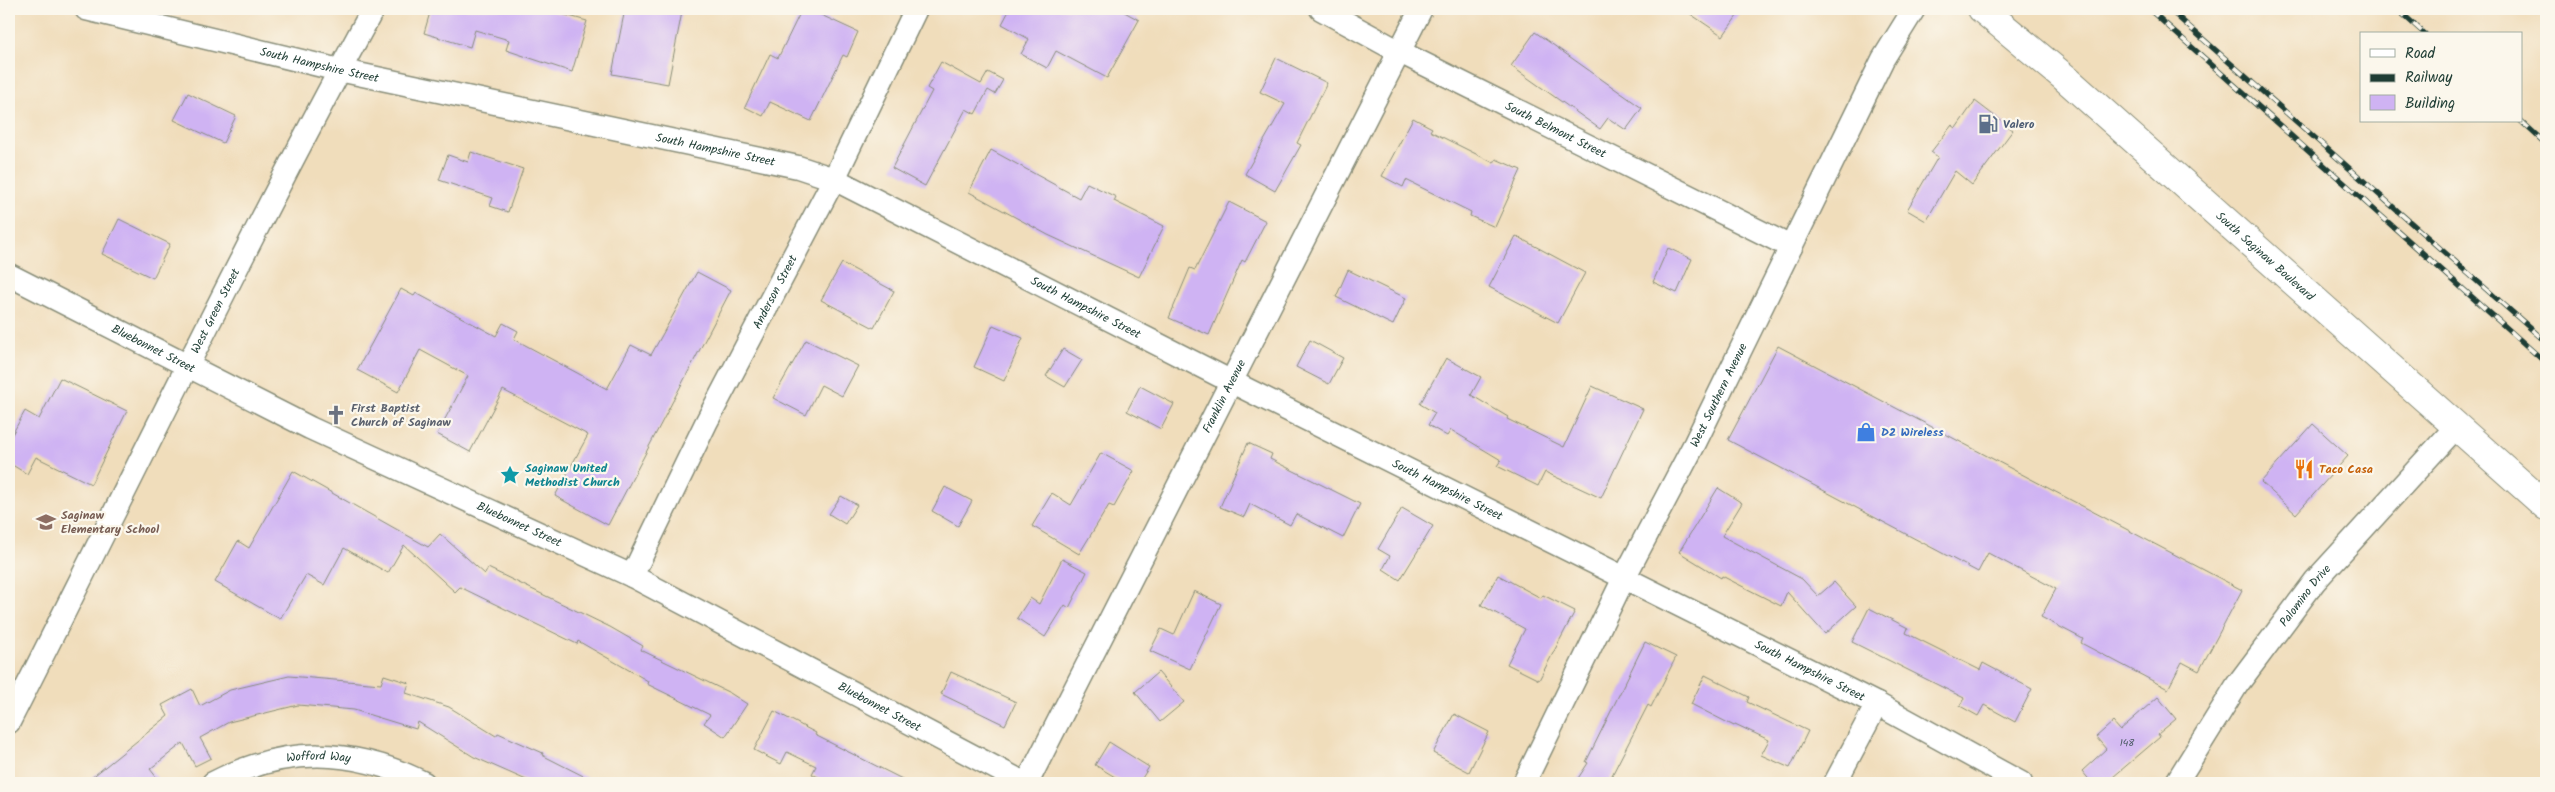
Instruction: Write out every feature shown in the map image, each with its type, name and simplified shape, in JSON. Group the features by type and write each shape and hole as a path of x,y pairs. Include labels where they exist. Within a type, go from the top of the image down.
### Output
{"main road":[{"name":"South Saginaw Boulevard","path":"1982,9 2071,84 2546,506"}],"street":[{"name":"South Hampshire Street","path":"86,9 339,70 798,166 834,180 1230,381 1876,704 2021,783"},
{"name":"West Green Street","path":"9,722 188,365 339,70 373,9"},
{"name":"Anderson Street","path":"632,576 706,423 834,180 916,9"},
{"name":"South Belmont Street","path":"1322,9 1398,52 1792,247"},
{"name":"Franklin Avenue","path":"1025,783 1421,9"},
{"name":"West Southern Avenue","path":"1524,783 1624,578 1700,434 1884,59 1914,9"},
{"name":"Bluebonnet Street","path":"9,275 310,428 632,576 1025,783"},
{"name":"Palomino Drive","path":"2176,783 2237,685 2315,581 2456,427"},
{"path":"1835,783 1876,704"},
{"name":"Wofford Way","path":"213,783 273,760 314,754 364,760 424,783"}],"building":[{"path":"431,9 544,9 587,21 572,72 506,50 509,40 475,30 470,47 424,33"},
{"path":"625,9 664,9 682,12 668,84 612,74"},
{"path":"802,9 808,9 858,32 847,57 843,55 811,121 770,102 763,116 745,107 770,54 778,58"},
{"path":"1010,9 1119,9 1139,20 1107,78 1056,51 1047,68 1021,54 1029,39 1002,24"},
{"path":"1683,9 1742,9 1723,36"},
{"path":"1535,32 1642,108 1626,130 1608,118 1600,129 1511,66"},
{"path":"1276,58 1327,83 1297,143 1301,145 1275,191 1245,174 1285,104 1260,92"},
{"path":"941,62 981,84 988,72 1003,80 995,94 988,90 975,114 966,109 925,186 892,168 932,91 927,88"},
{"path":"188,93 236,116 223,143 174,120"},
{"path":"1975,101 2013,130 1972,185 1955,171 1926,221 1907,210 1938,157 1931,152 1952,125 1956,128"},
{"path":"1413,118 1432,128 1430,131 1494,163 1496,159 1521,170 1495,227 1470,216 1471,212 1406,180 1403,187 1382,176"},
{"path":"991,150 1079,198 1087,183 1116,197 1114,201 1164,226 1139,277 1048,235 969,192"},
{"path":"471,152 523,169 508,212 490,206 493,198 439,180 448,155 468,162"},
{"path":"1229,202 1266,221 1245,262 1242,260 1209,335 1169,318 1190,268 1195,270"},
{"path":"119,219 170,244 153,278 102,254"},
{"path":"1516,236 1585,273 1558,323 1489,287"},
{"path":"1668,248 1692,259 1677,293 1653,282"},
{"path":"842,263 894,291 874,328 821,300"},
{"path":"1348,270 1406,298 1393,325 1336,297"},
{"path":"697,272 731,290 608,525 555,496 588,435 503,390 470,452 437,434 468,376 420,350 398,392 357,370 401,289 414,296 416,293 496,336 503,323 518,331 514,339 607,389 631,345 651,355"},
{"path":"993,325 1023,338 1004,381 974,367"},
{"path":"806,340 858,366 842,396 821,385 806,415 773,398"},
{"path":"1310,340 1343,358 1329,384 1296,367"},
{"path":"1778,346 2242,590 2199,671 2182,662 2168,689 2081,643 2083,639 2041,617 2056,589 1988,553 1978,572 1728,440"},
{"path":"1063,349 1082,360 1065,387 1046,376"},
{"path":"1446,358 1481,377 1471,395 1508,417 1507,419 1564,447 1592,386 1643,409 1601,498 1545,472 1538,486 1497,466 1501,460 1451,430 1447,436 1428,425 1435,413 1420,404"},
{"path":"60,378 127,411 91,484 36,457 27,474 9,463 9,440 25,411 39,419"},
{"path":"1140,386 1174,404 1161,429 1127,411"},
{"name":"Taco Casa","path":"2313,424 2348,456 2296,514 2261,482"},
{"path":"1248,443 1272,454 1270,459 1360,504 1343,538 1296,514 1290,525 1250,504 1244,517 1220,507"},
{"path":"1101,453 1134,471 1114,507 1109,505 1079,554 1032,526 1052,493 1071,505"},
{"path":"293,471 428,547 440,534 485,574 488,568 610,627 643,646 641,650 730,693 747,704 725,737 704,723 710,715 647,684 648,681 578,641 577,644 460,587 455,592 404,545 388,573 344,548 324,585 306,575 280,619 215,582 238,541 249,548"},
{"path":"945,487 972,501 958,526 932,511"},
{"path":"1718,488 1742,503 1722,536 1802,579 1818,596 1834,582 1856,606 1825,634 1787,592 1781,606 1722,576 1721,578 1679,552"},
{"path":"841,496 857,505 845,524 829,514"},
{"path":"1402,508 1433,526 1400,580 1383,569 1390,556 1378,549"},
{"path":"1062,559 1087,572 1069,608 1065,605 1045,637 1017,618 1030,598 1039,604"},
{"path":"1498,575 1541,598 1543,595 1575,611 1539,680 1507,664 1525,629 1481,605"},
{"path":"1194,591 1221,604 1190,669 1150,651 1161,629 1174,635"},
{"path":"1869,608 1908,628 1906,633 1980,670 1983,663 2032,689 2015,722 1984,705 1978,716 1960,706 1964,698 1852,642"},
{"path":"1645,642 1676,657 1651,707 1648,705 1608,783 1575,783 1588,763 1586,762"},
{"path":"951,672 1016,702 1005,725 941,694"},
{"path":"1158,672 1184,702 1160,722 1135,692"},
{"path":"384,675 409,683 406,693 449,707 496,736 498,733 543,753 542,755 597,783 533,783 474,757 418,722 416,729 354,710 298,705 229,722 200,738 211,758 195,766 183,743 150,769 161,783 85,783 168,716 162,705 192,689 200,706 230,690 289,676 381,684"},
{"path":"1705,675 1749,697 1747,702 1808,731 1790,768 1761,755 1769,740 1735,724 1734,726 1691,704"},
{"path":"2158,697 2176,719 2158,734 2160,737 2106,783 2092,783 2082,771 2106,749 2096,737 2113,722 2120,730"},
{"path":"774,711 816,733 815,735 910,783 830,783 812,774 816,766 787,752 781,764 754,750"},
{"path":"1454,714 1489,732 1469,772 1433,753"},
{"path":"1109,742 1149,767 1139,783 1125,783 1095,765"}],"railway":[{"path":"2149,9 2546,363"},
{"path":"2169,9 2546,342"},
{"path":"2397,9 2423,32"},
{"path":"2522,122 2546,144"}],"place":[{"name":"Valero","path":"1988,124"},
{"name":"First Baptist Church of Saginaw","path":"336,415"},
{"name":"D2 Wireless","path":"1866,432"},
{"name":"Taco Casa","path":"2304,469"},
{"name":"Saginaw United Methodist Church","path":"510,475"},
{"name":"Saginaw Elementary School","path":"46,522"}]}
